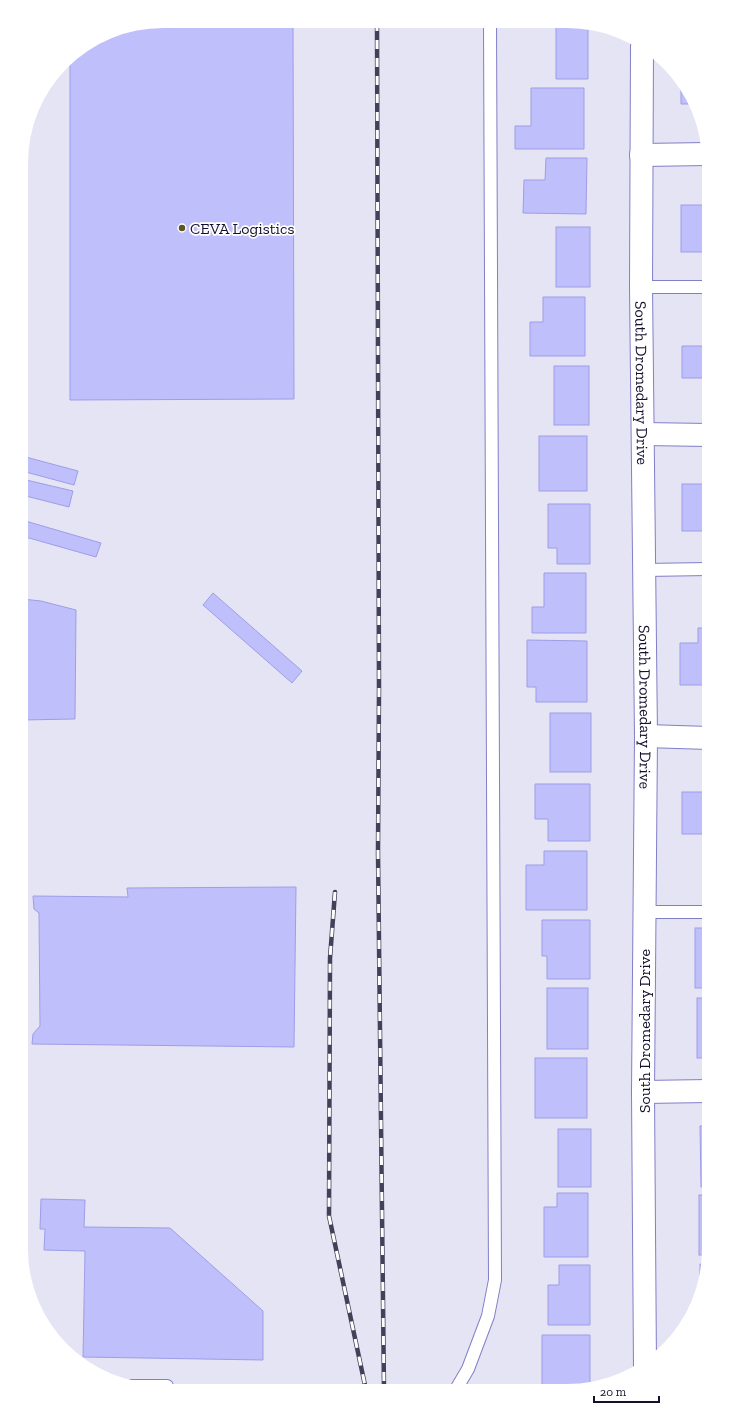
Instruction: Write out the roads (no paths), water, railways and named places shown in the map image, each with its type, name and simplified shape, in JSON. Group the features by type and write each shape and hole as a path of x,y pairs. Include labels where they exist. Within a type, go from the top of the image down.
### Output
{"street":[{"name":"South Dromedary Drive","path":"642,51 641,287 646,736 643,1092 645,1359"},
{"path":"641,155 702,154"},
{"path":"643,434 702,435"},
{"path":"646,736 702,738"},
{"path":"643,1092 702,1091"}],"lane":[{"path":"460,1384 468,1369 488,1316 495,1280 490,28"},
{"path":"641,287 702,287"},
{"path":"644,570 702,570"},
{"path":"644,912 702,912"}],"railway":[{"path":"377,28 378,852 384,1384"},
{"path":"335,892 330,958 329,1216 365,1384"}],"place":[{"name":"CEVA Logistics","path":"182,228"}]}
